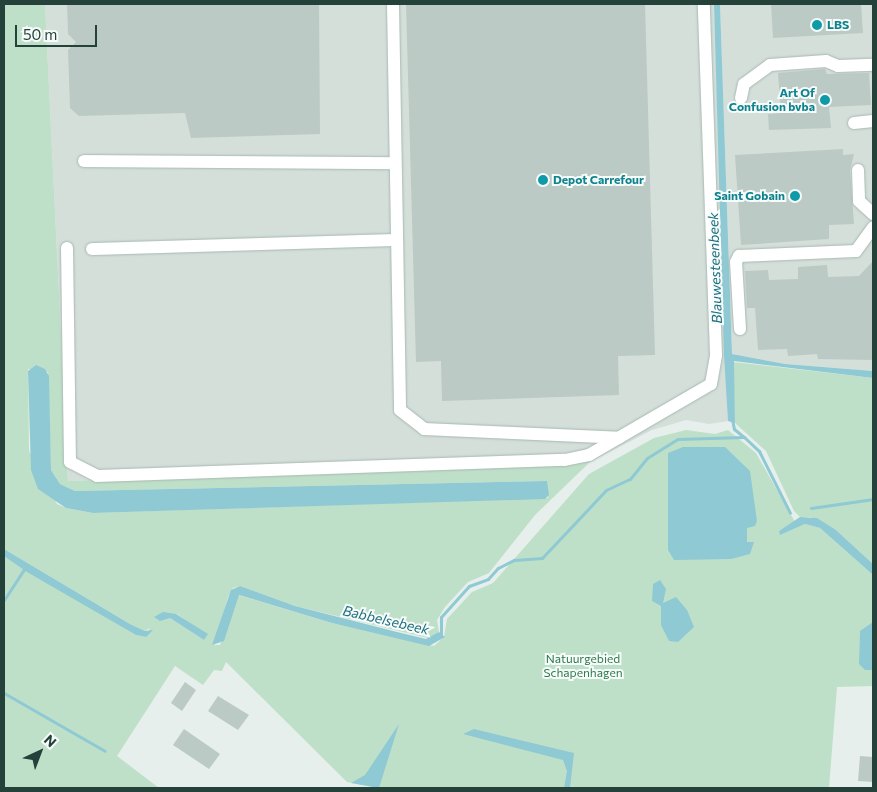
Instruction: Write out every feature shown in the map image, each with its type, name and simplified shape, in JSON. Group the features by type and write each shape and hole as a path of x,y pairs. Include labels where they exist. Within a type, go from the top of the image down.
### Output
{"lane":[{"path":"393,4 400,410 424,429 619,438"},
{"path":"67,248 70,462 97,476 565,460 588,455 710,384 716,355 704,4"},
{"path":"741,98 744,84 770,65 826,61 838,66 873,65"},
{"path":"854,123 873,121"},
{"path":"84,161 396,163"},
{"path":"858,170 859,202 873,214"},
{"path":"740,329 736,262 739,256 856,251 873,228"},
{"path":"92,249 397,240"}],"shaded area":[{"path":"45,4 714,4 728,421 709,424 686,420 652,430 590,462 68,481"},
{"path":"720,4 873,4 873,371 785,364 732,354"}],"green space":[{"name":"Natuurgebied Schapenhagen","path":"4,4 45,4 68,481 590,462 535,515 489,573 468,582 445,607 437,620 439,632 432,639 295,606 240,586 233,588 228,597 214,645 220,645 238,595 332,623 434,646 444,637 447,619 472,592 493,583 589,474 654,438 686,430 715,434 728,430 756,453 795,522 779,531 782,534 805,524 820,528 873,575 873,686 837,687 829,788 378,788 347,782 226,662 222,671 214,670 203,685 175,666 117,756 159,788 4,788 4,556 136,635 146,637 150,628 145,631 130,624 4,549","holes":["28,369 48,372 51,470 60,484 75,491 546,481 548,498 93,513 66,508 57,504 29,451","177,614 207,635 204,640 170,618 155,617"]},
{"path":"733,362 873,378 873,564 836,530 811,517 800,517 794,511 766,451 735,423"}],"water":[{"path":"714,4 720,4 732,354 785,364 873,371 873,378 734,361 735,423 728,421 724,355"},
{"path":"36,365 45,369 49,376 51,470 60,484 75,491 547,481 549,495 545,499 93,513 66,508 38,489 31,470 28,371"},
{"path":"683,447 725,447 750,471 757,521 755,526 747,528 747,542 754,542 750,554 731,559 674,560 668,550 668,453"},
{"path":"800,517 817,518 836,530 873,564 873,575 820,528 805,524 780,535 779,531"},
{"path":"4,549 130,624 145,631 153,630 146,637 136,635 27,572 4,556"},
{"path":"660,580 666,589 663,603 676,597 687,610 694,627 678,642 669,641 661,625 661,606 652,601 653,584"},
{"path":"240,586 295,606 397,632 426,639 439,632 445,637 429,646 332,623 239,595 224,641 212,645 231,590"},
{"path":"163,612 176,614 208,634 204,640 170,618 160,621 154,617"},
{"path":"873,622 873,670 865,670 859,664 860,631"},
{"path":"399,724 379,788 351,783 365,775"},
{"path":"474,729 574,753 570,788 564,788 567,771 563,760 463,734"}],"building":[{"path":"67,4 319,4 320,134 191,138 185,113 79,116 70,108 68,50 76,42 68,34"},
{"name":"Depot Carrefour","path":"406,4 645,4 655,355 618,356 619,395 442,401 441,361 416,362"},
{"name":"LBS","path":"771,4 861,4 863,33 773,38"},
{"name":"Art Of Confusion bvba","path":"825,69 827,74 869,73 871,105 829,107 831,128 769,130 768,114 781,113 778,73"},
{"name":"Saint Gobain","path":"843,149 843,155 854,154 850,170 854,224 829,225 829,239 741,245 735,155"},
{"path":"873,261 873,360 818,359 817,354 788,356 787,349 758,350 755,308 747,308 745,271 768,270 769,280 798,279 798,267 827,265 828,277 859,276"},
{"path":"185,682 196,690 182,711 171,703"},
{"path":"218,696 249,715 238,730 208,711"},
{"path":"184,729 220,754 209,769 173,745"},
{"path":"860,756 873,757 873,782 858,781"}],"waterway":[{"name":"Blauwesteenbeek","path":"732,419 734,429 744,437"},
{"name":"Babbelsebeek","path":"441,636 441,617 469,586 488,579 498,568 514,560 542,558 606,490 630,479 647,458 678,439 744,437 759,451 790,513"},
{"path":"811,508 873,499"},
{"path":"4,600 25,568"},
{"path":"4,693 105,751"}],"place":[{"name":"LBS","path":"817,25"},
{"name":"Art Of Confusion bvba","path":"825,100"},
{"name":"Depot Carrefour","path":"543,180"},
{"name":"Saint Gobain","path":"795,196"}]}
